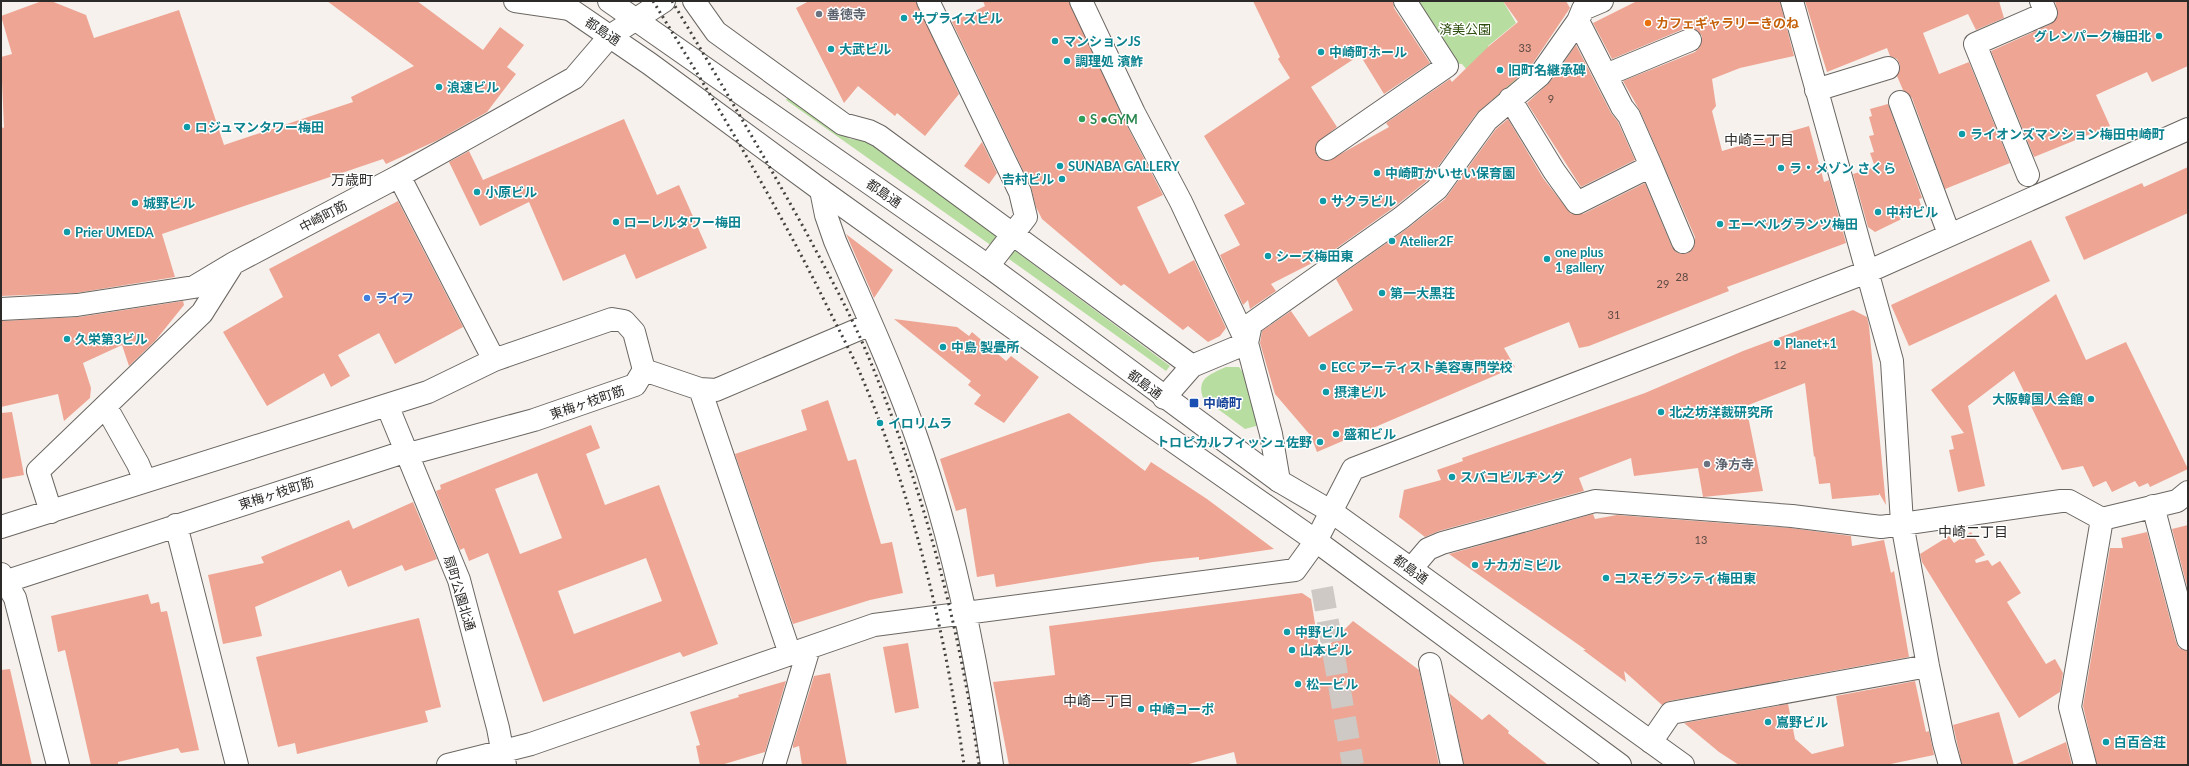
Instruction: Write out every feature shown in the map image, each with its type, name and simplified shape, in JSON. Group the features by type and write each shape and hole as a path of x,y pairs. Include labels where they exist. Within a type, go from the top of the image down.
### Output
{"street":[{"path":"515,1 564,5"},
{"name":"都島通","path":"609,1 636,21 667,40 988,266 1164,398 1279,481 1332,512 1683,765"},
{"name":"中崎町筋","path":"1,310 77,305 194,287 234,263 399,176 574,78 610,36 636,21 664,1"},
{"path":"694,1 716,32 722,37 843,124 869,131 879,136 1192,366"},
{"path":"928,1 1020,192 1026,217 988,266"},
{"path":"1081,1 1134,113 1181,202 1247,343 1271,434 1279,481"},
{"path":"1327,149 1447,66 1405,1"},
{"path":"1792,1 1892,361 1902,523 1928,666 1950,765"},
{"path":"2028,175 1974,44 2046,13 2041,1"},
{"name":"都島通","path":"564,5 610,36 821,190 1316,541 1620,765"},
{"path":"1247,343 1250,324 1401,218 1437,189 1487,120 1540,75 1585,8"},
{"path":"1585,8 1606,75 1622,107 1629,116 1683,242"},
{"path":"1606,75 1690,40"},
{"path":"1816,90 1888,68"},
{"path":"1510,99 1554,171 1577,202 1651,166"},
{"path":"1900,102 1949,234"},
{"path":"448,765 503,758 531,744 874,625 1295,570 1316,541 1353,469 1867,272 1949,234 2188,129"},
{"path":"399,176 494,360"},
{"path":"821,190 826,215 835,241 871,324 917,438 944,524 966,613 992,765"},
{"path":"51,512 38,471 202,313 234,263"},
{"path":"1,528 428,392 494,360 612,319 624,321 634,332 644,370 700,389 716,390 871,324"},
{"path":"1164,398 1192,366 1247,343"},
{"name":"東梅ヶ枝町筋","path":"3,579 176,526 407,451 416,452 534,420 635,385 644,370"},
{"path":"700,389 800,651 774,765"},
{"name":"扇町公園北通","path":"387,405 459,580 498,728 503,758"},
{"path":"106,407 138,464 145,481"},
{"path":"1410,569 1428,549 1442,543 1595,501 1792,516 1880,527 2065,501 2069,501 2102,518 2177,500 2188,492"},
{"path":"2153,506 2188,639"},
{"path":"2085,765 2070,706 2102,518"},
{"path":"176,526 237,765"},
{"path":"3,579 15,598 58,765"},
{"path":"1430,664 1452,765"},
{"path":"1651,742 1671,713 1928,666"}],"green space":[{"name":"済美公園","path":"1414,1 1503,1 1516,23 1488,46 1518,81 1494,103 1462,64 1453,63"},
{"path":"789,96 850,139 869,141 998,236 992,246 786,100"},
{"path":"1014,250 1170,366 1166,371 1009,259"},
{"path":"1226,367 1239,367 1244,374 1258,421 1256,426 1245,429 1203,398 1201,391 1203,381 1210,375"}],"building":[{"path":"42,1 51,1 86,15 94,38 179,10 224,145 353,102 351,97 414,66 327,1 417,1 483,50 500,27 524,45 507,67 516,74 487,112 438,140 386,164 383,159 162,234 175,277 76,293 1,296 1,127 4,128 1,57 12,54 1,16"},
{"path":"809,1 916,1 959,94 925,136 897,113 895,116 858,86 844,103 796,8"},
{"path":"983,1 1069,1 1123,118 1163,195 1137,207 1169,274 1194,260 1226,328 1220,336 1208,342 1188,326 1183,330 1124,284 1121,286 1042,219 1036,207 1031,187 952,22 985,6"},
{"path":"1253,1 1393,1 1394,8 1430,63 1384,94 1360,55 1311,87 1337,127 1316,144 1315,150 1317,156 1328,161 1389,127 1386,123 1450,79 1452,82 1489,46 1518,22 1503,1 1566,1 1570,8 1531,66 1477,113 1428,180 1393,208 1324,257 1271,284 1276,291 1250,309 1248,300 1243,305 1220,255 1240,245 1224,215 1245,204 1204,136 1290,78 1278,59 1280,57"},
{"path":"1637,1 1780,1 1794,56 1740,68 1712,79 1716,106 1712,111 1722,151 1809,126 1824,182 1829,180 1846,243 1727,287 1729,291 1589,346 1579,348 1569,322 1536,335 1504,348 1515,367 1317,452 1311,436 1275,394 1260,343 1262,331 1291,311 1309,337 1353,310 1336,279 1408,228 1445,199 1496,129 1508,119 1543,178 1571,214 1583,214 1645,183 1672,247 1676,252 1682,254 1688,253 1693,249 1695,237 1640,111 1623,81 1695,52 1700,47 1702,36 1697,30 1686,28 1612,59 1593,23"},
{"path":"1805,1 1999,1 2004,18 1976,30 1968,14 1923,33 1939,74 1969,62 2010,163 1945,189 1912,98 1903,90 1897,76 1900,65 1897,59 1890,56 1887,48 1827,72"},
{"path":"2055,1 2188,1 2188,66 2152,82 2147,72 2096,95 2110,126 2034,157 1991,51 2051,24 2058,15"},
{"path":"1576,45 1611,113 1618,122 1635,160 1581,187 1527,103 1550,82"},
{"path":"1888,104 1922,198 1919,199 1922,209 1875,232 1868,227 1853,174 1875,167 1870,153 1874,152 1869,136 1874,135 1869,117 1872,116 1870,109"},
{"name":"ローレルタワー梅田","path":"624,119 657,195 679,185 707,248 636,279 625,254 563,281 529,202 480,226 449,162 469,151 483,180"},
{"path":"982,142 997,173 989,184 964,166"},
{"path":"2188,167 2188,213 2084,260 2065,217 2142,183 2144,187"},
{"name":"ライフ","path":"398,201 463,327 395,364 379,333 338,355 350,376 331,387 324,373 267,406 223,332 283,297 269,269"},
{"path":"846,234 893,270 874,298 847,236"},
{"path":"2031,240 2050,281 1909,346 1891,305"},
{"name":"大阪韓国人会館","path":"2056,294 2086,360 2126,342 2188,469 2150,487 2148,483 2139,487 2135,481 2112,492 2106,481 2093,487 2083,466 2062,470 2014,371 1968,406 1985,486 1958,492 1949,450 1954,449 1951,436 1964,433 1931,390"},
{"path":"183,301 184,305 155,341 129,366 122,345 83,363 91,388 90,398 64,421 58,394 1,407 1,321 79,317"},
{"path":"1853,310 1867,317 1869,326 1886,505 1879,493 1879,495 1832,499 1830,483 1819,484 1815,456 1814,457 1805,383 1746,406 1763,491 1703,497 1698,468 1634,476 1631,458 1579,478 1584,491 1439,531 1425,537 1399,517 1404,490 1441,480 1437,470 1463,461 1462,458 1645,393 1743,351"},
{"path":"894,319 957,327 969,336 972,332 1006,361 1011,356 1039,377 1004,423 974,404 981,395 968,385 971,381"},
{"path":"828,400 848,461 856,459 881,544 892,542 903,593 870,600 793,624 735,454 807,430 801,410"},
{"path":"12,412 24,475 1,479 1,413"},
{"path":"1069,413 1145,471 1151,462 1207,499 1274,549 1199,560 1199,557 1153,562 996,587 994,574 977,577 966,508 956,511 940,459"},
{"path":"591,425 600,448 586,454 605,505 659,485 718,644 683,657 680,652 543,702 488,553 469,561 464,548 460,550 436,491 441,489 440,485","holes":["537,473 562,538 520,554 495,489","646,558 662,601 574,634 558,591"]},
{"path":"413,502 437,559 405,571 402,565 348,587 341,570 255,607 262,636 223,644 208,575 264,563 261,557 349,520 353,529"},
{"path":"1593,514 1595,519 1617,515 1791,528 1851,536 1852,546 1884,540 1891,573 1894,571 1909,657 1669,701 1662,705 1624,671 1626,682 1583,650 1586,650 1449,554"},
{"path":"2188,525 2188,590 2172,529"},
{"path":"1971,532 1985,555 1975,560 1976,563 1988,560 1992,566 2000,561 2021,593 2007,602 2046,664 2055,659 2063,673 2060,692 2019,718 1922,562 1920,554 1949,536 1954,543"},
{"path":"2147,532 2176,642 2179,648 2188,651 2188,765 2097,765 2083,706 2110,548 2123,548 2121,538"},
{"path":"1302,593 1311,599 1320,654 1353,621 1419,670 1439,765 1237,765 1234,752 1185,765 1009,765 993,682 1055,675 1049,626"},
{"path":"148,594 151,604 159,602 161,612 167,611 199,750 181,753 178,748 118,762 118,765 91,765 65,650 58,652 51,616"},
{"path":"419,618 441,707 425,711 428,722 297,754 295,743 278,747 256,657"},
{"path":"908,643 919,708 895,713 883,647"},
{"path":"10,669 32,765 1,765 1,670"},
{"path":"830,673 847,765 802,765 799,746 793,748 793,745 814,676"},
{"path":"786,681 765,752 721,765 700,765 696,746 700,745 690,712 739,697 738,695"},
{"path":"1915,681 1926,732 1929,731 1934,755 1886,765 1739,765 1719,752 1684,723 1788,704 1795,739 1812,754 1844,746 1836,696"},
{"path":"1449,693 1482,720 1489,714 1509,731 1508,733 1548,765 1464,765"},
{"path":"1999,712 2014,765 1962,765 1953,725"},
{"path":"2066,742 2072,765 2014,765"}],"tunnel":[{"path":"1322,588 1353,765"}],"railway":[{"path":"653,1 721,113 785,225 857,366 877,413 910,512 924,562 947,663 964,765"},
{"path":"672,1 806,232 849,313 871,363 908,461 938,561 962,662 979,765"}],"place":[{"name":"善徳寺","path":"819,14"},
{"name":"サプライズビル","path":"904,18"},
{"name":"カフェギャラリーきのね","path":"1648,23"},
{"name":"グレンパーク梅田北","path":"2159,36"},
{"name":"マンションJS","path":"1055,41"},
{"name":"大武ビル","path":"831,49"},
{"name":"中崎町ホール","path":"1321,52"},
{"name":"調理処 濱鮓","path":"1067,61"},
{"name":"旧町名継承碑","path":"1500,70"},
{"name":"浪速ビル","path":"439,87"},
{"name":"S •GYM","path":"1082,119"},
{"name":"ロジュマンタワー梅田","path":"187,127"},
{"name":"ライオンズマンション梅田中崎町","path":"1962,134"},
{"name":"SUNABA GALLERY","path":"1060,166"},
{"name":"ラ・メゾン さくら","path":"1781,168"},
{"name":"中崎町かいせい保育園","path":"1377,173"},
{"name":"𠮷村ビル","path":"1062,179"},
{"name":"小原ビル","path":"477,192"},
{"name":"サクラビル","path":"1323,201"},
{"name":"城野ビル","path":"135,203"},
{"name":"中村ビル","path":"1878,212"},
{"name":"ローレルタワー梅田","path":"616,222"},
{"name":"エーベルグランツ梅田","path":"1720,224"},
{"name":"Prier UMEDA","path":"67,232"},
{"name":"Atelier2F","path":"1392,241"},
{"name":"シーズ梅田東","path":"1268,256"},
{"name":"one plus 1 gallery","path":"1547,259"},
{"name":"第一大黒荘","path":"1382,293"},
{"name":"ライフ","path":"367,298"},
{"name":"久栄第3ビル","path":"67,339"},
{"name":"Planet+1","path":"1777,343"},
{"name":"中島 製畳所","path":"943,347"},
{"name":"ECC アーティスト美容専門学校","path":"1323,367"},
{"name":"摂津ビル","path":"1326,392"},
{"name":"大阪韓国人会館","path":"2091,399"},
{"name":"中崎町","path":"1194,403"},
{"name":"北之坊洋裁研究所","path":"1661,412"},
{"name":"イロリムラ","path":"880,423"},
{"name":"盛和ビル","path":"1336,434"},
{"name":"トロピカルフィッシュ佐野","path":"1320,442"},
{"name":"浄方寺","path":"1707,464"},
{"name":"スバコビルヂング","path":"1452,477"},
{"name":"ナカガミビル","path":"1475,565"},
{"name":"コスモグラシティ梅田東","path":"1606,578"},
{"name":"中野ビル","path":"1287,632"},
{"name":"山本ビル","path":"1292,650"},
{"name":"松一ビル","path":"1298,684"},
{"name":"中崎コーポ","path":"1141,709"},
{"name":"嶌野ビル","path":"1768,722"},
{"name":"白百合荘","path":"2106,742"}],"district":[{"name":"中崎三丁目","path":"1759,139"},
{"name":"万歳町","path":"352,179"},
{"name":"中崎二丁目","path":"1973,531"},
{"name":"中崎一丁目","path":"1098,700"}]}
